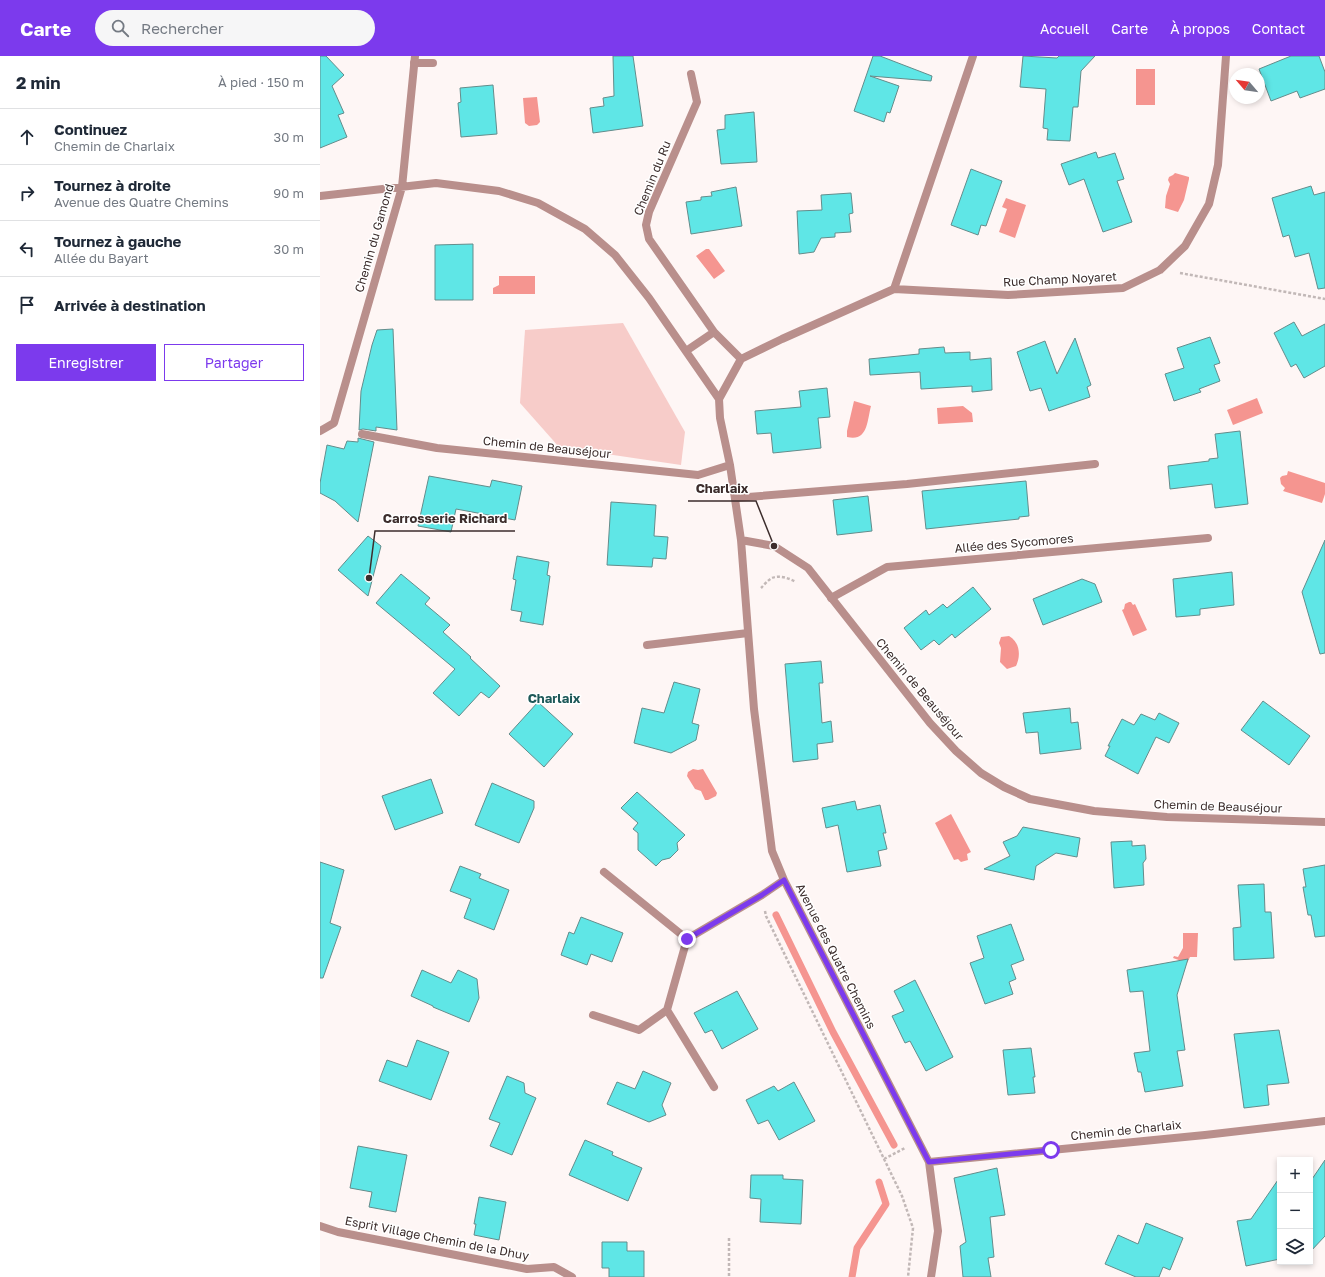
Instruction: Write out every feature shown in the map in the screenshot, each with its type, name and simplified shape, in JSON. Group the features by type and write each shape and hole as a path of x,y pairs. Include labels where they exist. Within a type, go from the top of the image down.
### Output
{"street":[{"path":"894,289 973,56"},
{"name":"Rue Champ Noyaret","path":"741,359 894,289 1008,295 1123,288 1160,270 1185,246 1209,204 1218,165 1226,56"},
{"path":"415,59 433,63"},
{"name":"Chemin du Gamond","path":"320,431 334,423 402,187 415,59"},
{"name":"Chemin du Ru","path":"691,74 697,102 649,212 646,225 649,239 714,332 741,359"},
{"path":"320,196 436,183 499,191 538,203 585,228 615,255 650,298 719,399 741,359"},
{"path":"686,351 714,332"},
{"name":"Avenue des Quatre Chemins","path":"719,399 720,418 730,465 741,540 754,709 772,851 784,880 929,1162 938,1231 931,1277"},
{"name":"Chemin de Beauséjour","path":"362,434 437,448 698,475 730,465"},
{"path":"735,498 907,484 1096,464"},
{"name":"Allée des Sycomores","path":"831,598 887,567 1208,538"},
{"name":"Chemin de Beauséjour","path":"741,540 774,546 808,568 930,723 956,751 981,773 1004,787 1030,799 1101,812 1167,817 1325,822"},
{"path":"648,645 748,633"},
{"path":"604,872 687,939"},
{"path":"593,1015 639,1030 667,1010 687,939 762,895 784,880"},
{"path":"667,1010 714,1087"},
{"name":"Chemin de Charlaix","path":"929,1162 1206,1135 1325,1121"},
{"name":"Esprit Village Chemin de la Dhuy","path":"320,1226 338,1232 527,1269 554,1267 572,1277"}],"path":[{"path":"1160,270 1325,299"},
{"path":"745,596 756,594 771,578 780,577 791,579 809,588 819,582"},
{"path":"762,895 766,916 902,1196 913,1228 908,1277"},
{"path":"884,1158 908,1147"},
{"path":"729,1238 730,1277"}],"shaded area":[{"path":"1136,69 1155,69 1155,105 1136,105"},
{"path":"537,97 540,122 537,125 529,126 525,123 523,98"},
{"path":"1175,173 1189,177 1184,200 1178,212 1165,208 1166,196 1170,184 1168,180 1169,177"},
{"path":"1006,198 1026,205 1015,238 999,232 1007,209 1002,207"},
{"path":"706,249 709,249 725,271 714,279 696,256"},
{"path":"499,276 535,276 535,294 493,294 493,288 499,285"},
{"path":"623,323 685,432 681,465 559,447 520,403 525,330"},
{"path":"1257,398 1263,413 1233,425 1227,410"},
{"path":"854,401 871,406 867,424 863,433 854,438 847,437 847,431"},
{"path":"963,406 972,413 973,422 938,424 937,408"},
{"path":"1288,471 1325,483 1325,494 1322,503 1283,491 1285,488 1281,484 1280,478 1287,475"},
{"path":"1129,602 1133,605 1135,604 1147,630 1133,636 1122,610 1124,609 1125,604"},
{"path":"1009,636 1017,645 1019,658 1016,666 1007,669 1000,662 1001,648 999,643 1001,637"},
{"path":"693,769 703,769 717,793 716,796 705,800 701,791 695,789 687,776 688,772"},
{"path":"951,814 971,852 967,854 968,860 961,862 958,859 954,860 935,823"},
{"path":"1183,933 1198,933 1197,957 1190,957 1187,963 1173,958 1174,956 1178,957 1183,948"}],"building":[{"path":"320,56 326,56 344,75 332,86 344,113 338,115 347,137 320,148"},
{"path":"613,56 633,56 643,126 593,133 590,108 604,106 603,98 614,96"},
{"path":"873,56 880,56 932,76 931,81 870,76 899,86 890,113 887,112 884,122 854,111"},
{"path":"1023,56 1057,58 1059,56 1095,56 1081,71 1078,107 1073,107 1070,141 1047,140 1048,129 1043,128 1046,89 1020,87"},
{"path":"1291,56 1319,56 1325,72 1325,89 1300,98 1297,91 1271,101 1265,85 1265,68 1261,68"},
{"path":"493,85 497,134 461,137 458,103 461,102 460,88"},
{"path":"754,112 757,162 721,164 717,130 725,129 725,115"},
{"path":"1096,152 1098,158 1115,153 1124,179 1117,181 1132,222 1103,232 1084,179 1069,185 1061,164"},
{"path":"971,169 1002,181 986,226 981,225 978,235 951,225"},
{"path":"1311,186 1314,195 1325,192 1325,288 1318,289 1309,253 1295,257 1289,235 1283,237 1272,198"},
{"path":"736,187 742,226 691,234 686,202 701,200 701,197 712,196 711,192"},
{"path":"851,193 853,213 849,214 851,232 835,233 835,237 821,238 814,252 799,254 797,211 822,210 821,195"},
{"path":"473,244 473,300 435,300 435,245"},
{"path":"1294,322 1302,336 1325,324 1325,366 1304,378 1296,364 1291,367 1274,333"},
{"path":"393,329 397,430 376,427 376,431 363,429 359,430 361,391 377,330"},
{"path":"1210,337 1220,363 1214,365 1220,381 1199,389 1201,392 1174,401 1165,374 1184,368 1177,348"},
{"path":"1075,338 1091,385 1087,387 1090,397 1049,411 1041,388 1030,391 1017,352 1045,341 1057,374"},
{"path":"944,347 945,353 970,352 970,360 991,358 992,390 972,392 972,386 921,389 920,372 870,375 869,359 919,354 919,349"},
{"path":"827,388 830,417 818,418 821,448 773,453 771,433 757,434 755,411 801,407 799,391"},
{"path":"1240,431 1248,504 1215,508 1212,484 1170,489 1168,466 1209,461 1209,459 1218,458 1215,434"},
{"path":"358,438 374,442 358,522 335,501 320,493 320,483 327,445 344,449 347,441 358,442"},
{"path":"429,476 490,487 492,480 522,486 515,520 456,509 451,532 418,526"},
{"path":"1026,481 1029,516 1019,517 1019,519 926,529 922,491"},
{"path":"868,496 872,531 837,535 833,500"},
{"path":"611,502 656,505 654,536 668,537 666,559 653,558 652,567 607,565"},
{"path":"368,536 381,546 368,596 338,570"},
{"path":"1325,540 1325,653 1320,654 1302,592"},
{"path":"517,556 549,562 547,575 550,576 543,625 520,621 522,612 511,610 516,580 513,579"},
{"path":"1232,572 1234,605 1200,609 1200,615 1176,617 1173,579"},
{"path":"401,574 430,598 425,604 450,625 443,632 500,686 489,698 481,692 459,716 433,693 455,669 376,603"},
{"path":"1082,579 1095,584 1102,602 1043,625 1033,599"},
{"path":"973,587 991,609 955,638 952,634 939,645 934,640 921,650 904,628 926,610 929,615 943,604 947,608"},
{"path":"821,661 823,683 819,683 822,723 831,721 833,742 817,744 818,759 793,762 785,664"},
{"path":"674,682 700,689 692,723 699,725 696,740 671,753 634,743 642,708 664,713"},
{"path":"1263,701 1310,736 1289,765 1241,730"},
{"path":"538,702 573,734 544,767 509,734"},
{"path":"1070,708 1071,723 1078,722 1081,749 1040,754 1038,732 1026,733 1023,713"},
{"path":"1159,713 1179,723 1169,743 1156,737 1138,774 1105,756 1110,746 1108,746 1122,719 1134,725 1141,714 1155,720"},
{"path":"431,779 443,813 395,830 382,796"},
{"path":"492,783 534,801 534,808 519,843 475,825"},
{"path":"637,792 685,835 677,843 678,850 670,858 662,860 656,866 638,850 638,833 633,829 638,823 621,808"},
{"path":"855,801 857,810 880,805 886,833 883,833 887,849 878,851 881,866 847,872 838,825 826,828 822,808"},
{"path":"1023,827 1080,838 1077,857 1056,853 1036,866 1034,880 984,869 1010,856 1003,842 1017,836"},
{"path":"1132,841 1132,846 1145,845 1146,859 1143,863 1144,885 1114,888 1111,842"},
{"path":"320,862 344,870 330,923 341,927 323,978 320,978"},
{"path":"1325,865 1325,936 1315,937 1311,915 1308,915 1303,887 1306,887 1303,869"},
{"path":"460,866 481,874 479,878 509,890 494,930 464,918 471,899 450,891"},
{"path":"1264,884 1265,912 1271,912 1274,958 1234,960 1233,928 1241,927 1238,885"},
{"path":"581,917 623,933 612,962 591,954 587,965 561,955 569,932 574,934"},
{"path":"1011,924 1024,960 1011,965 1016,979 1009,982 1013,994 985,1004 970,963 984,958 977,936"},
{"path":"1188,959 1177,995 1185,1050 1177,1051 1183,1086 1145,1092 1141,1072 1138,1072 1134,1053 1150,1051 1143,991 1130,992 1127,970"},
{"path":"422,970 451,983 458,970 477,979 479,998 469,1022 411,996"},
{"path":"915,980 953,1057 926,1071 910,1041 905,1043 892,1016 904,1011 894,991"},
{"path":"737,991 758,1029 722,1049 712,1030 705,1033 694,1013"},
{"path":"1279,1030 1289,1083 1267,1085 1269,1105 1244,1108 1234,1034"},
{"path":"417,1040 449,1052 431,1100 379,1081 387,1060 407,1067"},
{"path":"1031,1048 1035,1077 1033,1077 1035,1093 1008,1095 1003,1050"},
{"path":"643,1071 671,1083 662,1105 666,1115 649,1122 607,1104 617,1082 635,1089"},
{"path":"507,1076 524,1083 525,1093 536,1098 512,1155 490,1146 500,1123 489,1119"},
{"path":"794,1082 815,1121 779,1140 768,1120 758,1124 746,1100 774,1086 778,1091"},
{"path":"585,1140 613,1152 612,1155 642,1168 628,1201 569,1175"},
{"path":"358,1146 407,1155 396,1212 369,1207 372,1192 350,1188"},
{"path":"1325,1160 1325,1236 1313,1249 1313,1193 1313,1178"},
{"path":"997,1168 1005,1215 990,1217 994,1257 988,1258 991,1277 963,1277 960,1246 966,1242 954,1178"},
{"path":"751,1175 783,1175 783,1179 803,1180 801,1224 760,1222 761,1199 750,1198"},
{"path":"1277,1181 1277,1260 1246,1266 1237,1221 1251,1219"},
{"path":"479,1197 506,1202 499,1240 474,1235 476,1224 474,1224"},
{"path":"1146,1223 1183,1238 1170,1270 1163,1267 1159,1277 1136,1277 1105,1264 1118,1235 1138,1244"},
{"path":"602,1242 627,1242 627,1251 644,1251 644,1277 609,1277 609,1268 602,1268"}],"waterway":[{"path":"776,915 833,1032 894,1145"},
{"path":"852,1277 857,1248 886,1204 879,1182"}],"place":[{"name":"Charlaix","path":"774,546"},
{"name":"Carrosserie Richard","path":"369,578"}],"district":[{"name":"Charlaix","path":"554,698"}],"route":[{"path":"687,939 762,895 784,880 929,1162 1051,1150"}]}
